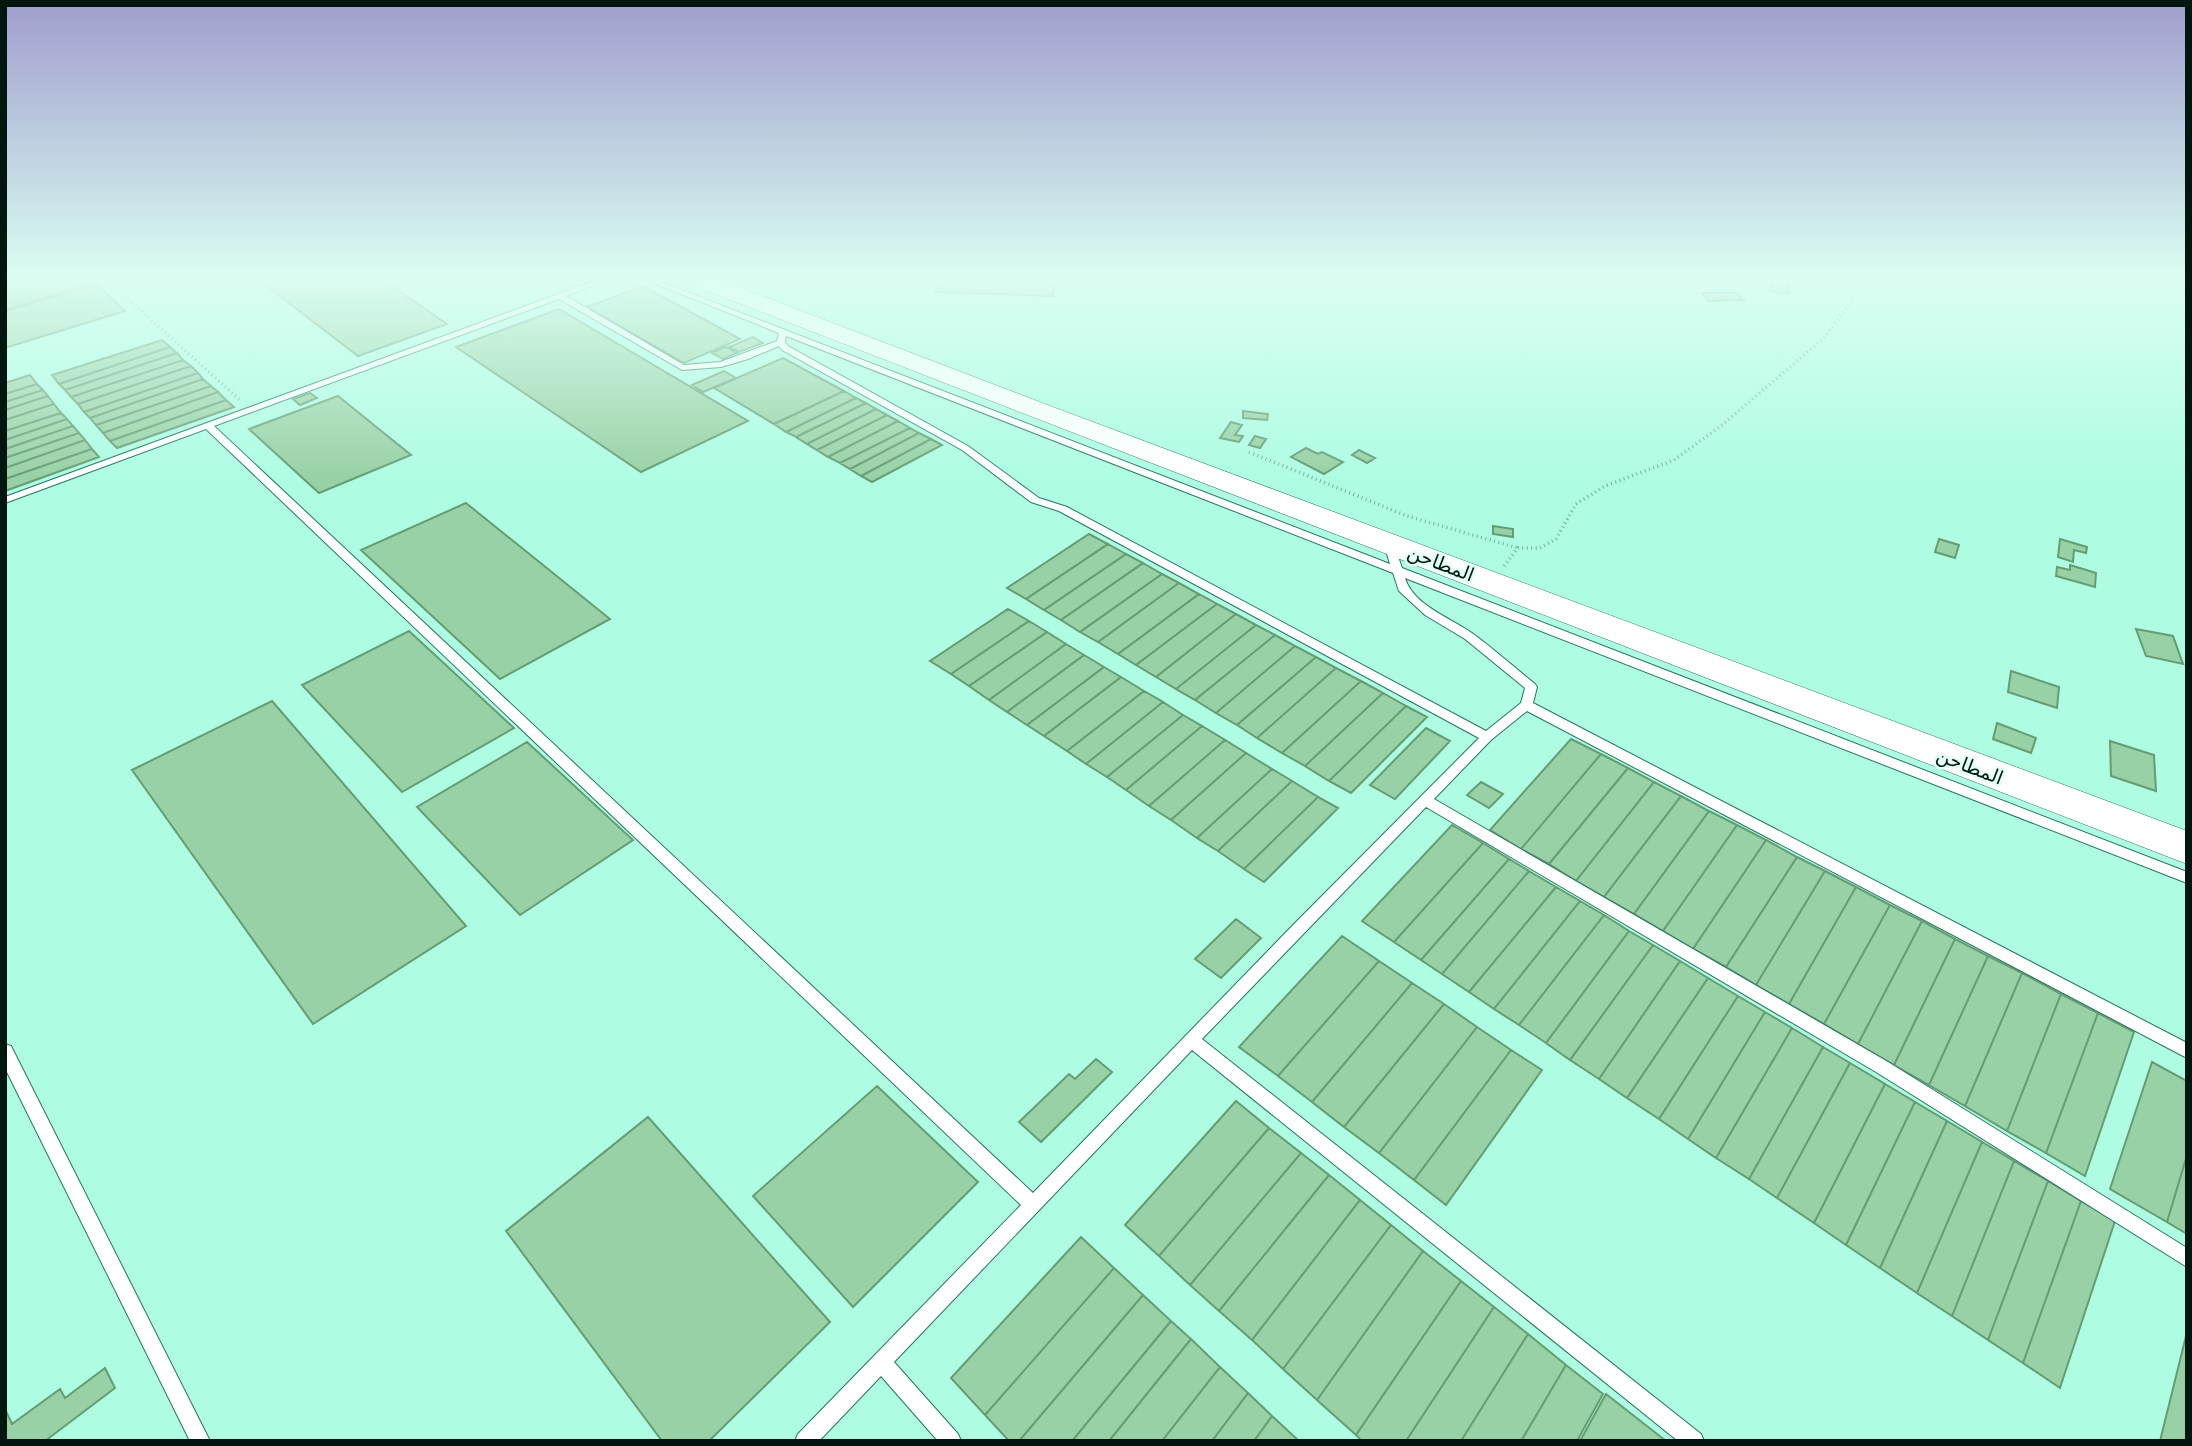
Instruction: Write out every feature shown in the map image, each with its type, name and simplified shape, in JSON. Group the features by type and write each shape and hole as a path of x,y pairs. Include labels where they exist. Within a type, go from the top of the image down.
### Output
{"main road":[{"name":"المطاحن","path":"869,345 1035,410 1394,558 1491,583 2187,848"}],"lane":[{"path":"5,500 428,345"},
{"path":"645,345 682,367 703,369 724,364 764,345"},
{"path":"784,345 808,363 965,448 1035,500 1063,509 1487,737"},
{"path":"805,345 1394,558 2187,878"},
{"path":"208,426 1032,1204"},
{"path":"804,1441 1193,1041 1301,926 1427,801 1487,737 1526,705 1531,687 1469,636 1429,612 1403,589 1394,558"},
{"path":"1526,705 2187,1051"},
{"path":"1427,801 1882,1067 2187,1258"},
{"path":"1193,1041 1694,1441"},
{"path":"5,1051 200,1441"},
{"path":"882,1363 951,1441"}],"path":[{"path":"180,345 251,410"},
{"path":"1250,452 1407,516 1518,548 1541,548 1556,539 1576,504 1605,486 1674,460 1723,425 1813,345"},
{"path":"1491,583 1518,548"}],"building":[{"path":"145,345 170,347 59,384 52,375"},
{"path":"344,345 387,345 358,356"},
{"path":"621,345 748,421 641,472 456,347"},
{"path":"654,345 725,345 684,363"},
{"path":"733,345 756,345 739,352 729,347"},
{"path":"170,347 177,353 65,390 59,384"},
{"path":"726,347 737,353 723,359 712,353"},
{"path":"177,353 183,360 71,397 65,390"},
{"path":"783,358 844,391 774,424 714,388"},
{"path":"183,360 191,366 78,404 71,397"},
{"path":"191,366 198,373 84,412 78,404"},
{"path":"724,371 736,378 703,392 692,385"},
{"path":"198,373 203,379 90,418 84,412"},
{"path":"30,375 37,384 5,394 5,383"},
{"path":"203,379 211,386 96,425 90,418"},
{"path":"37,384 43,390 5,402 5,394"},
{"path":"211,386 218,392 103,433 96,425"},
{"path":"43,390 48,396 5,410 5,402"},
{"path":"844,391 856,398 786,432 774,424"},
{"path":"218,392 226,400 110,441 103,433"},
{"path":"310,393 317,398 300,405 293,399"},
{"path":"48,396 54,404 5,420 5,410"},
{"path":"338,396 411,455 319,493 249,429"},
{"path":"856,398 866,403 796,437 786,432"},
{"path":"226,400 234,407 117,448 110,441"},
{"path":"866,403 876,409 807,444 796,437"},
{"path":"54,404 61,413 5,431 5,420"},
{"path":"876,409 887,415 817,450 807,444"},
{"path":"1243,411 1268,414 1267,420 1243,418"},
{"path":"61,413 67,419 5,440 5,431"},
{"path":"887,415 898,421 828,457 817,450"},
{"path":"67,419 73,426 5,449 5,440"},
{"path":"898,421 910,428 840,463 828,457"},
{"path":"1231,422 1242,425 1235,435 1243,436 1239,442 1220,438"},
{"path":"73,426 79,433 5,458 5,449"},
{"path":"910,428 919,433 850,469 840,463"},
{"path":"79,433 85,440 5,468 5,458"},
{"path":"919,433 931,439 861,476 850,469"},
{"path":"1255,436 1266,439 1260,448 1249,445"},
{"path":"931,439 942,445 872,482 861,476"},
{"path":"85,440 92,449 5,479 5,468"},
{"path":"1306,448 1343,462 1324,474 1291,457"},
{"path":"92,449 99,457 5,491 5,479"},
{"path":"1359,450 1375,458 1367,463 1352,455"},
{"path":"466,503 610,619 500,679 361,550"},
{"path":"1493,526 1513,529 1513,537 1493,534"},
{"path":"1089,534 1108,544 1026,599 1007,588"},
{"path":"1939,539 1959,545 1955,558 1935,552"},
{"path":"2060,539 2087,547 2086,553 2074,550 2073,562 2058,557"},
{"path":"1108,544 1126,554 1044,610 1026,599"},
{"path":"1126,554 1143,563 1061,620 1044,610"},
{"path":"1143,563 1162,574 1080,632 1061,620"},
{"path":"2070,565 2096,573 2095,587 2056,576 2057,567 2070,570"},
{"path":"1162,574 1179,583 1098,642 1080,632"},
{"path":"1179,583 1199,594 1118,654 1098,642"},
{"path":"1199,594 1217,604 1136,665 1118,654"},
{"path":"1217,604 1236,614 1156,677 1136,665"},
{"path":"1008,609 1029,621 951,674 930,661"},
{"path":"1236,614 1256,625 1176,689 1156,677"},
{"path":"1029,621 1047,632 969,686 951,674"},
{"path":"1256,625 1275,635 1195,700 1176,689"},
{"path":"2136,629 2173,636 2183,664 2146,656"},
{"path":"409,631 514,728 402,792 302,685"},
{"path":"1047,632 1066,644 989,700 969,686"},
{"path":"1275,635 1295,646 1216,713 1195,700"},
{"path":"1066,644 1084,655 1007,712 989,700"},
{"path":"1295,646 1316,657 1237,725 1216,713"},
{"path":"1084,655 1104,667 1027,725 1007,712"},
{"path":"1316,657 1336,668 1257,738 1237,725"},
{"path":"1104,667 1121,677 1044,736 1027,725"},
{"path":"1336,668 1361,681 1282,753 1257,738"},
{"path":"2011,671 2059,687 2057,708 2008,692"},
{"path":"1121,677 1144,691 1067,751 1044,736"},
{"path":"1361,681 1383,693 1305,766 1282,753"},
{"path":"1144,691 1163,702 1086,764 1067,751"},
{"path":"1383,693 1406,706 1329,781 1305,766"},
{"path":"272,701 466,926 313,1024 132,770"},
{"path":"1163,702 1183,715 1107,777 1086,764"},
{"path":"1406,706 1427,717 1351,793 1329,781"},
{"path":"1183,715 1202,726 1126,790 1107,777"},
{"path":"1997,723 2036,738 2031,753 1993,739"},
{"path":"1202,726 1225,740 1149,806 1126,790"},
{"path":"1426,728 1450,741 1395,799 1370,785"},
{"path":"1571,739 1601,754 1521,849 1490,830"},
{"path":"1225,740 1246,753 1171,820 1149,806"},
{"path":"2110,741 2154,755 2156,791 2111,776"},
{"path":"527,742 633,840 520,915 417,807"},
{"path":"1246,753 1272,769 1197,838 1171,820"},
{"path":"1601,754 1628,768 1549,864 1521,849"},
{"path":"1628,768 1654,782 1576,881 1549,864"},
{"path":"1272,769 1292,781 1218,851 1197,838"},
{"path":"1292,781 1318,797 1244,869 1218,851"},
{"path":"1481,782 1503,794 1489,808 1467,795"},
{"path":"1654,782 1681,796 1604,897 1576,881"},
{"path":"1681,796 1709,811 1634,914 1604,897"},
{"path":"1318,797 1338,808 1264,882 1244,869"},
{"path":"1709,811 1737,825 1663,931 1634,914"},
{"path":"1452,825 1483,843 1394,942 1362,921"},
{"path":"1737,825 1766,840 1693,949 1663,931"},
{"path":"1766,840 1797,857 1726,967 1693,949"},
{"path":"1483,843 1509,859 1421,960 1394,942"},
{"path":"1797,857 1825,871 1756,985 1726,967"},
{"path":"1509,859 1529,871 1442,974 1421,960"},
{"path":"1529,871 1556,887 1469,992 1442,974"},
{"path":"1825,871 1856,887 1789,1004 1756,985"},
{"path":"1556,887 1580,901 1494,1009 1469,992"},
{"path":"1856,887 1890,905 1824,1024 1789,1004"},
{"path":"1580,901 1604,915 1519,1025 1494,1009"},
{"path":"1890,905 1922,921 1858,1044 1824,1024"},
{"path":"1604,915 1629,931 1546,1043 1519,1025"},
{"path":"1236,919 1261,938 1221,978 1195,959"},
{"path":"1922,921 1955,939 1894,1065 1858,1044"},
{"path":"1629,931 1653,945 1570,1060 1546,1043"},
{"path":"1342,936 1379,961 1278,1076 1239,1047"},
{"path":"1955,939 1988,956 1929,1085 1894,1065"},
{"path":"1653,945 1680,961 1599,1079 1570,1060"},
{"path":"1988,956 2022,973 1965,1106 1929,1085"},
{"path":"1379,961 1412,983 1312,1102 1278,1076"},
{"path":"1680,961 1708,978 1627,1098 1599,1079"},
{"path":"2022,973 2061,994 2007,1131 1965,1106"},
{"path":"1708,978 1738,996 1659,1119 1627,1098"},
{"path":"1412,983 1444,1004 1344,1127 1312,1102"},
{"path":"2061,994 2098,1013 2046,1153 2007,1131"},
{"path":"1738,996 1765,1012 1688,1139 1659,1119"},
{"path":"1444,1004 1477,1027 1379,1153 1344,1127"},
{"path":"1765,1012 1792,1028 1716,1158 1688,1139"},
{"path":"2098,1013 2134,1032 2085,1176 2046,1153"},
{"path":"1477,1027 1511,1050 1414,1180 1379,1153"},
{"path":"1792,1028 1823,1047 1749,1179 1716,1158"},
{"path":"1823,1047 1850,1063 1777,1198 1749,1179"},
{"path":"1511,1050 1542,1070 1446,1205 1414,1180"},
{"path":"1096,1059 1112,1072 1041,1142 1019,1122 1069,1074 1075,1079"},
{"path":"2152,1062 2187,1081 2187,1155 2167,1222 2110,1189"},
{"path":"1850,1063 1885,1084 1814,1223 1777,1198"},
{"path":"1885,1084 1915,1102 1846,1245 1814,1223"},
{"path":"877,1086 978,1182 853,1307 753,1196"},
{"path":"1236,1101 1269,1128 1159,1256 1125,1225"},
{"path":"1915,1102 1947,1121 1880,1268 1846,1245"},
{"path":"648,1117 830,1322 709,1441 662,1441 506,1231"},
{"path":"1947,1121 1982,1142 1917,1293 1880,1268"},
{"path":"1269,1128 1301,1153 1190,1285 1159,1256"},
{"path":"1982,1142 2014,1161 1952,1316 1917,1293"},
{"path":"1301,1153 1329,1175 1219,1311 1190,1285"},
{"path":"2187,1155 2187,1234 2167,1222"},
{"path":"2014,1161 2048,1181 1988,1340 1952,1316"},
{"path":"1329,1175 1360,1200 1252,1340 1219,1311"},
{"path":"2048,1181 2081,1201 2023,1363 1988,1340"},
{"path":"1360,1200 1391,1225 1283,1369 1252,1340"},
{"path":"2081,1201 2115,1221 2060,1388 2023,1363"},
{"path":"1391,1225 1423,1251 1317,1400 1283,1369"},
{"path":"1081,1237 1114,1268 985,1415 951,1378"},
{"path":"1423,1251 1461,1281 1356,1435 1317,1400"},
{"path":"1114,1268 1143,1295 1019,1441 1009,1441 985,1415"},
{"path":"1461,1281 1494,1307 1406,1441 1362,1441 1356,1435"},
{"path":"1143,1295 1171,1321 1072,1441 1019,1441"},
{"path":"1494,1307 1528,1334 1461,1441 1406,1441"},
{"path":"1171,1321 1191,1339 1109,1441 1072,1441"},
{"path":"2187,1332 2187,1441 2160,1441"},
{"path":"1528,1334 1566,1365 1521,1441 1461,1441"},
{"path":"1191,1339 1220,1367 1162,1441 1109,1441"},
{"path":"1566,1365 1603,1394 1577,1441 1521,1441"},
{"path":"1220,1367 1248,1393 1212,1441 1162,1441"},
{"path":"105,1368 115,1388 45,1441 5,1441 5,1409 12,1424 60,1389 65,1398"},
{"path":"1248,1393 1272,1416 1254,1441 1212,1441"},
{"path":"1606,1394 1666,1441 1580,1441"},
{"path":"1272,1416 1299,1441 1254,1441"}]}
